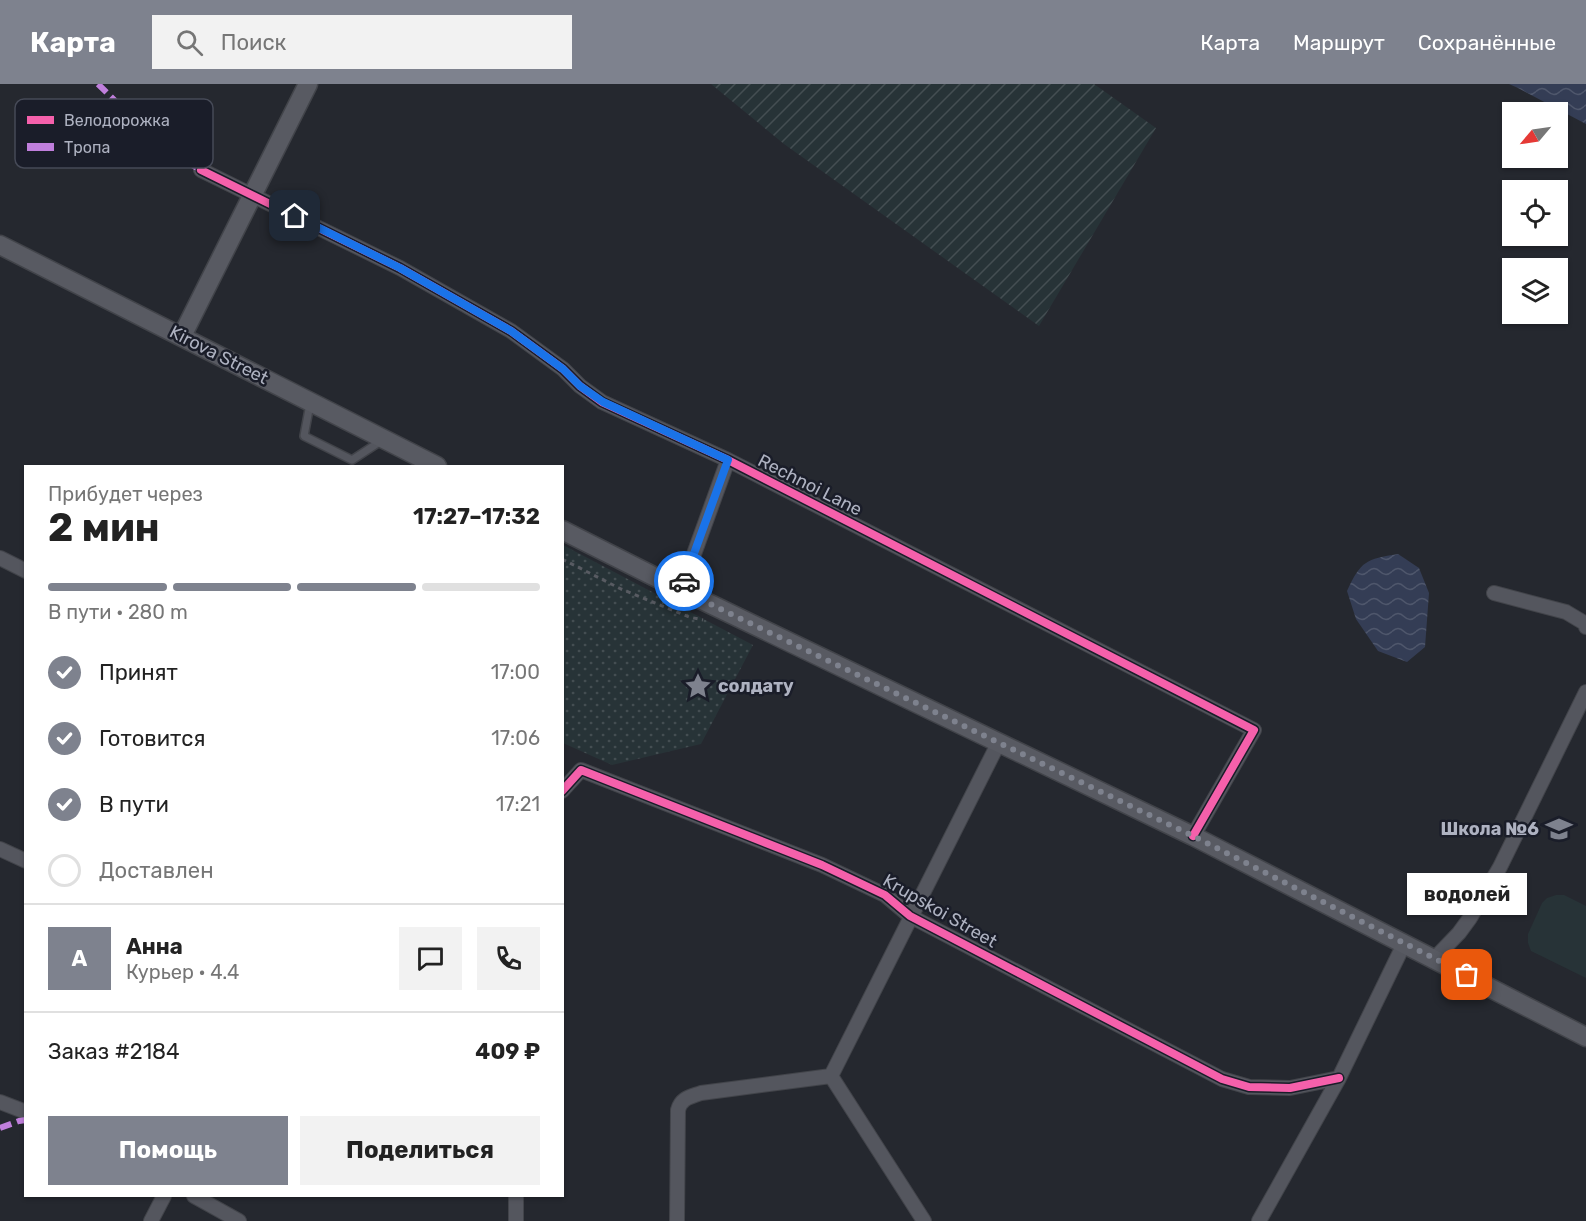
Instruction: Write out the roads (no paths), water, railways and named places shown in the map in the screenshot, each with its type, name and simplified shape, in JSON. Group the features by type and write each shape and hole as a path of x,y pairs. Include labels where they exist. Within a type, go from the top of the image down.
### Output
{"street":[{"path":"182,336 308,84"},
{"name":"Rechnoi Lane","path":"201,170 400,268 511,331 603,402 728,460 1254,730 1193,836"},
{"name":"Kirova Street","path":"0,244 435,465"},
{"path":"681,590 728,460"},
{"path":"564,531 681,590 1193,836 1586,1037"},
{"path":"0,558 24,570"},
{"path":"1494,593 1566,612 1586,624 1586,627"},
{"path":"1434,959 1470,918 1500,867 1586,692"},
{"path":"831,1076 999,742"},
{"name":"Krupskoi Street","path":"564,789 581,770 822,865 885,895 910,916 1222,1079 1248,1087 1290,1088 1339,1078"},
{"path":"0,849 24,860"},
{"path":"1259,1221 1339,1078 1404,944"},
{"path":"677,1221 678,1110 683,1099 701,1093 831,1076"},
{"path":"831,1076 924,1221"},
{"path":"0,1102 24,1111"},
{"path":"151,1221 163,1197"},
{"path":"196,1197 239,1221"},
{"path":"516,1197 516,1221"}],"lane":[{"path":"310,403 304,436 351,460 383,439"}],"water":[{"path":"1509,84 1586,84 1586,124 1568,114 1568,102 1544,102"},
{"path":"1398,554 1419,568 1429,593 1425,647 1407,662 1378,651 1356,619 1347,591 1356,573 1366,563"}],"place":[{"name":"солдату","path":"698,686"},
{"name":"Школа №6","path":"1559,829"},
{"name":"водолей","path":"1467,975"}]}
